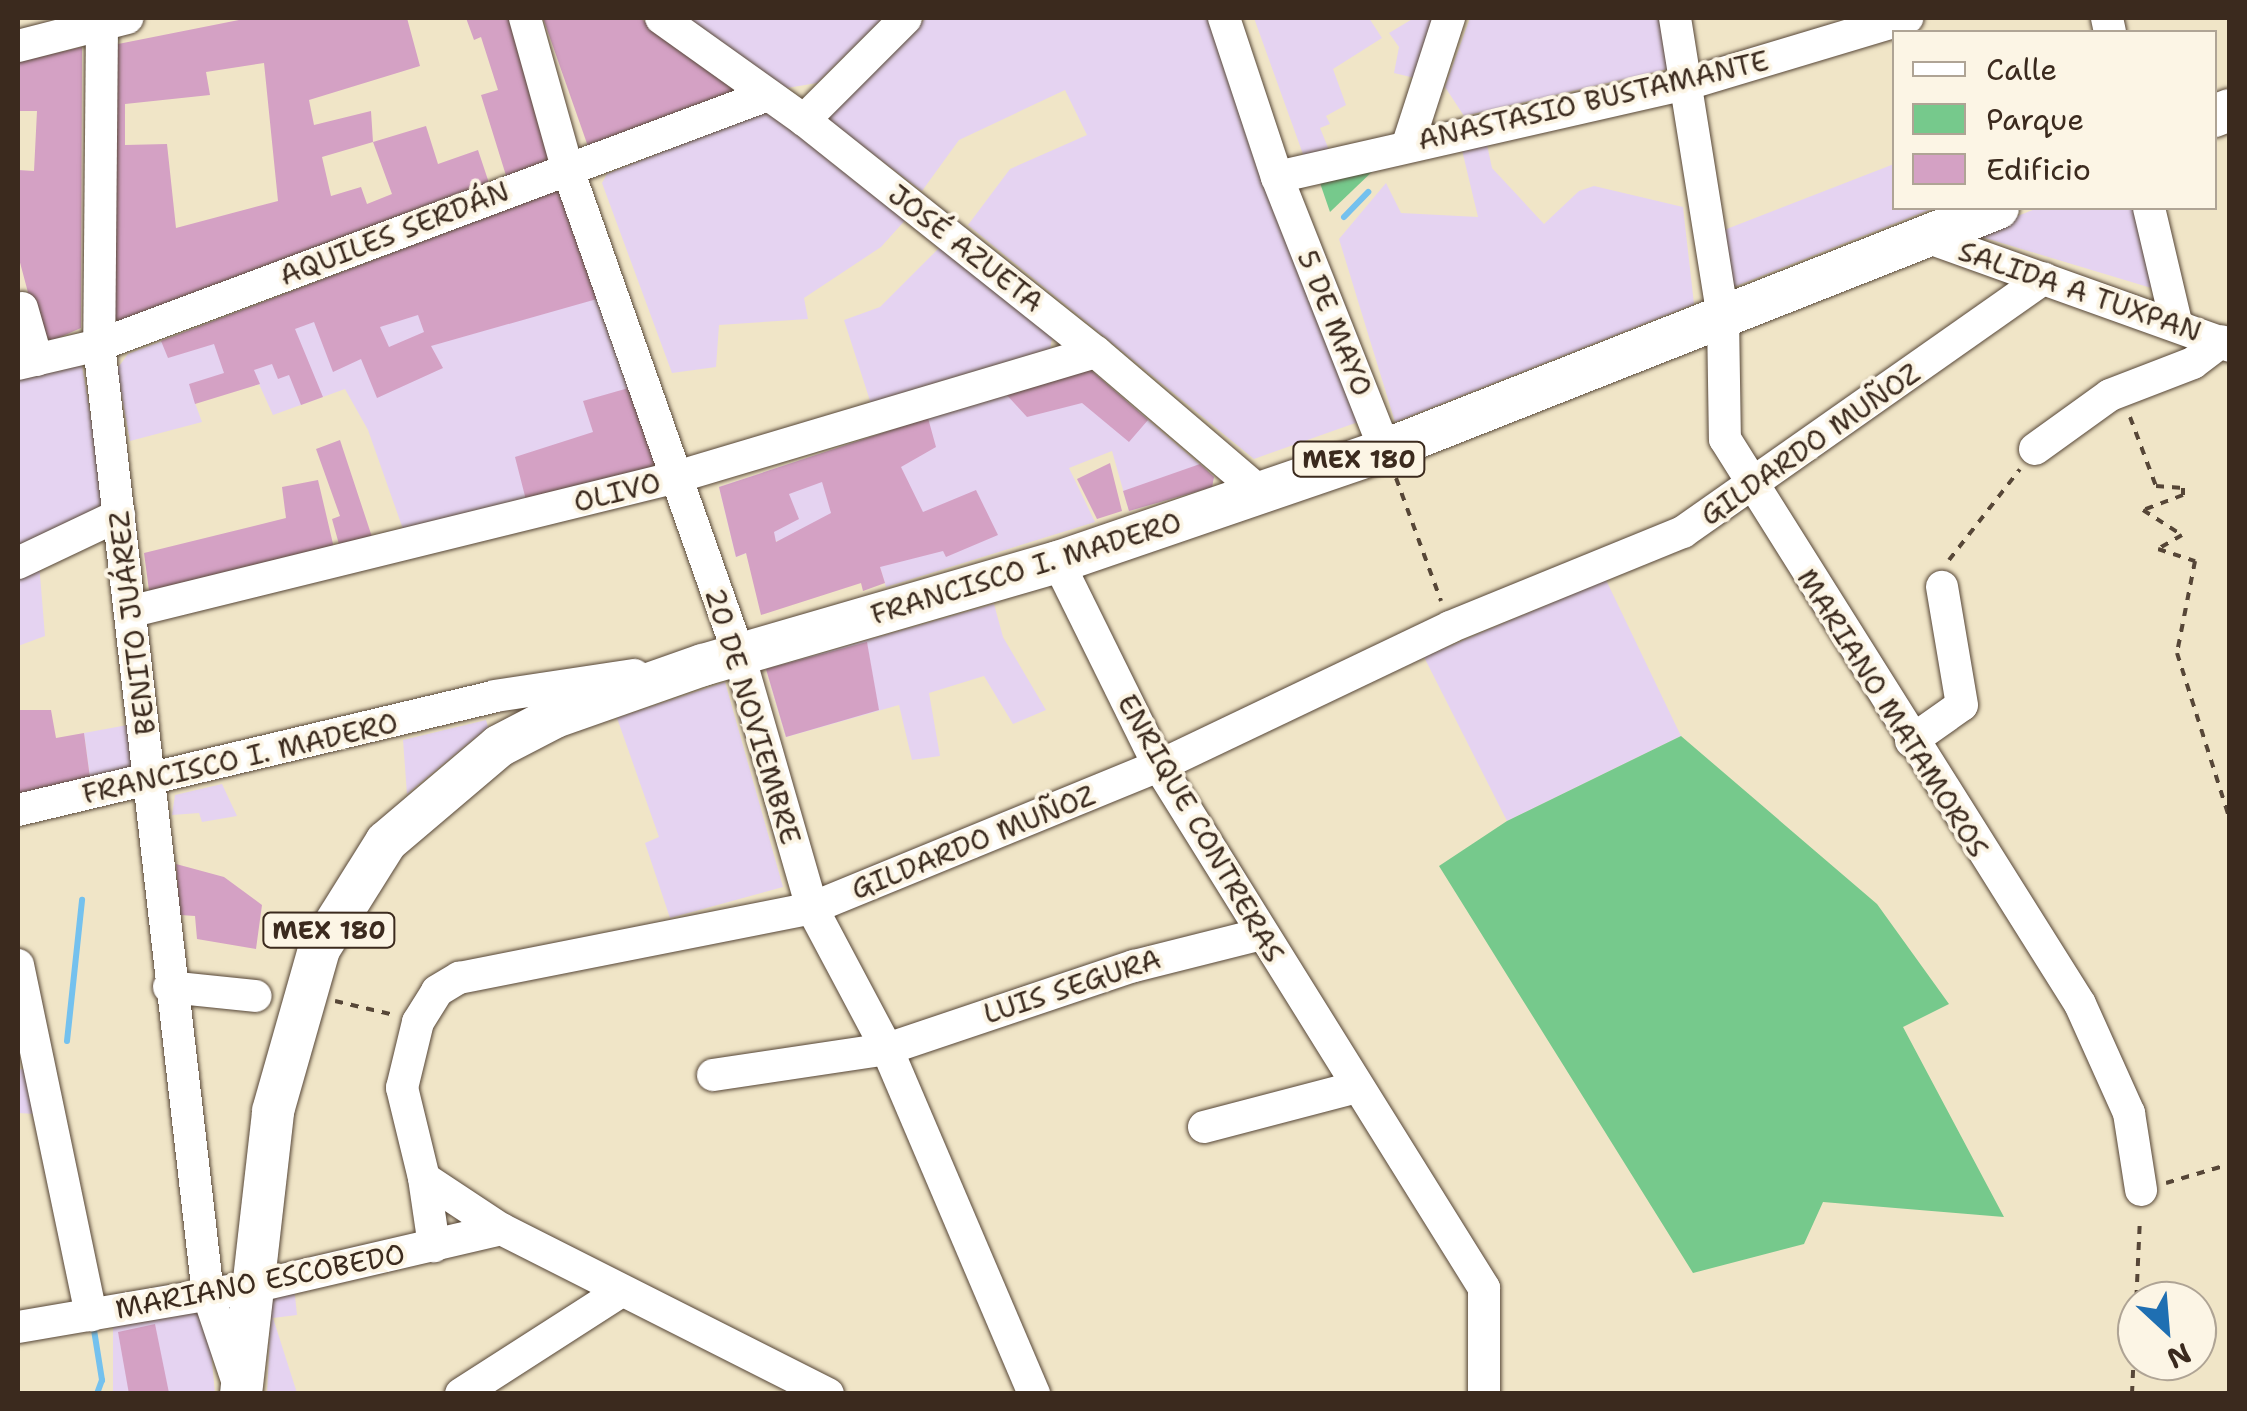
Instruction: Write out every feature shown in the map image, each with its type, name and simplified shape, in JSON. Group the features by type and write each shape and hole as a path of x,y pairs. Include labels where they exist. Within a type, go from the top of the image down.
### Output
{"main road":[{"name":"FRANCISCO I. MADERO","path":"721,660 1058,562 1386,450 1993,210"},
{"name":"MEX 180","path":"241,1393 258,1286 273,1111 319,949 351,889 386,842 442,788 499,746 555,718 721,660"}],"street":[{"name":"20 DE NOVIEMBRE","path":"525,18 567,168 673,478 721,660 812,908 886,1049 1034,1394"},
{"name":"JOSÉ AZUETA","path":"661,18 804,120 1096,352 1260,492"},
{"path":"804,120 906,18"},
{"name":"5 DE MAYO","path":"1224,18 1277,177 1386,450"},
{"path":"1408,144 1449,18"},
{"name":"MARIANO MATAMOROS","path":"1675,18 1690,84 1723,317 1725,439 1752,490 2080,1004 2129,1112 2141,1190"},
{"name":"ANASTASIO BUSTAMANTE","path":"1277,177 1408,144 1690,84 1908,18"},
{"path":"18,46 114,21"},
{"name":"BENITO JUÁREZ","path":"114,21 99,345 132,611 169,987 208,1294 241,1393"},
{"name":"AQUILES SERDÁN","path":"27,362 99,345 768,95"},
{"path":"2149,210 2176,322"},
{"name":"SALIDA A TUXPAN","path":"1929,238 2176,322 2226,344"},
{"name":"GILDARDO MUÑOZ","path":"434,1246 424,1178 402,1088 418,1022 437,991 459,978 812,908 1159,766 1450,627 1683,532 1752,490 2044,278"},
{"path":"22,308 27,362"},
{"path":"2035,450 2122,393 2193,364 2226,344"},
{"name":"OLIVO","path":"132,611 673,478 1096,352"},
{"path":"18,564 119,515"},
{"name":"ENRIQUE CONTRERAS","path":"1058,562 1159,766 1484,1288 1484,1394"},
{"path":"1911,741 1962,705 1942,588"},
{"name":"FRANCISCO I. MADERO","path":"18,810 495,696 721,660"},
{"name":"LUIS SEGURA","path":"713,1076 886,1049 1153,960 1261,934"},
{"path":"18,965 27,1050 92,1315"},
{"path":"169,987 256,996"},
{"path":"1204,1128 1356,1087"},
{"path":"424,1178 502,1229 828,1394"},
{"name":"MARIANO ESCOBEDO","path":"18,1327 258,1286 502,1229"},
{"path":"461,1394 620,1292"}],"path":[{"path":"2122,393 2156,486 2184,488 2183,495 2142,510 2182,535 2158,549 2195,560 2177,654 2230,820"},
{"path":"1386,450 1450,627"},
{"path":"1942,588 1956,546 2035,450"},
{"path":"306,994 418,1022"},
{"path":"2132,1394 2141,1190 2230,1164"}],"shaded area":[{"path":"688,18 883,18 817,83 781,89"},
{"path":"926,18 1209,18 1361,421 1254,459 968,225 1010,169 1087,135 1065,90 959,140 922,191 825,118"},
{"path":"1254,18 1369,18 1382,38 1333,69 1346,105 1326,116 1330,124 1320,128 1329,150 1304,157"},
{"path":"1414,18 1448,18 1427,81 1394,73 1399,47 1389,33"},
{"path":"1470,18 1666,18 1672,68 1464,116 1445,87"},
{"path":"768,110 908,217 881,247 804,298 808,319 719,325 716,367 672,373 602,183 607,174"},
{"path":"1486,140 1492,168 1544,224 1579,191 1594,186 1683,207 1694,304 1395,422 1339,239 1386,183 1401,213 1478,217 1461,146"},
{"path":"1892,165 1892,210 1929,210 1726,290 1719,232"},
{"path":"563,188 658,472 404,532 368,430 345,389 273,415 259,384 195,403 202,422 130,441 117,369 128,354"},
{"path":"2033,210 2138,210 2158,290 1972,234"},
{"path":"941,246 1053,333 1050,350 872,407 844,320 880,307"},
{"path":"72,361 82,366 106,504 18,554 18,373"},
{"path":"1086,366 1214,477 1212,487 1129,511 1112,451 1069,468 1095,522 886,587 858,496 804,531 736,557 719,487"},
{"path":"39,563 45,636 18,646 18,570"},
{"path":"1606,580 1681,736 1507,821 1424,657"},
{"path":"994,604 1003,637 1046,710 1013,724 984,676 929,693 940,756 912,760 899,705 786,737 766,669"},
{"path":"725,682 783,887 670,918 645,843 659,837 617,718"},
{"path":"486,720 488,727 407,794 403,740"},
{"path":"133,724 138,767 90,778 84,733"},
{"path":"222,784 237,816 202,822 199,813 172,815 175,795"},
{"path":"18,1069 29,1070 36,1114 18,1113"},
{"path":"294,1286 297,1315 273,1318 297,1393 267,1394 272,1293"},
{"path":"195,1309 208,1319 215,1393 113,1393 113,1324"}],"green space":[{"path":"1377,167 1330,212 1320,183"},
{"path":"1681,736 1877,904 1949,1004 1903,1027 2004,1217 1823,1202 1804,1244 1693,1273 1439,866 1507,821"}],"building":[{"path":"249,18 407,18 420,66 309,100 314,125 371,111 373,142 426,126 438,164 478,150 491,189 115,323 108,46","holes":["264,63 278,201 176,228 167,144 125,145 125,104 210,95 206,72","373,142 392,194 367,204 361,187 331,196 322,157"]},
{"path":"466,18 510,18 559,162 508,182 481,95 498,90 481,37 474,40"},
{"path":"543,18 640,18 744,92 591,155"},
{"path":"82,47 81,328 42,345 18,255 18,170 34,171 37,111 18,111 18,62"},
{"path":"563,188 604,297 431,346 443,368 377,398 361,359 333,372 314,322 295,329 323,397 301,405 289,375 278,379 272,364 254,370 260,384 195,404 189,384 224,373 214,344 168,358 161,341","holes":["418,315 424,332 389,347 380,327"]},
{"path":"1086,366 1148,420 1129,442 1082,403 1027,417 1005,393"},
{"path":"632,387 658,472 527,504 515,457 593,432 583,401"},
{"path":"928,418 936,447 901,467 923,512 976,490 998,535 946,557 943,551 880,567 885,583 863,591 861,583 761,615 746,553 736,557 719,487","holes":["822,482 831,513 776,542 774,532 799,519 789,494"]},
{"path":"340,440 373,540 340,548 332,519 340,516 316,449"},
{"path":"1110,463 1122,511 1097,519 1077,479"},
{"path":"1200,464 1214,477 1212,487 1129,511 1123,491"},
{"path":"318,480 334,548 150,598 144,553 286,518 282,487"},
{"path":"867,642 879,710 786,737 766,669"},
{"path":"18,710 51,710 56,738 84,733 90,778 18,795"},
{"path":"176,864 224,877 262,905 256,949 197,939 195,916 180,915"},
{"path":"155,1324 169,1393 129,1394 118,1332"}],"waterway":[{"path":"1344,217 1368,192"},
{"path":"67,1041 82,900"},
{"path":"94,1330 102,1380 97,1394"}]}
